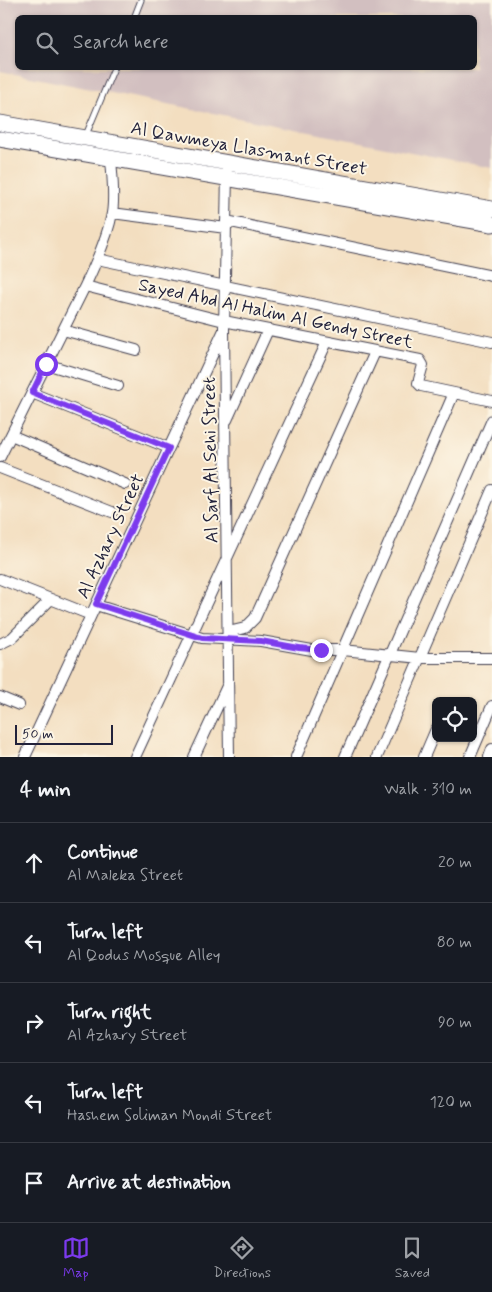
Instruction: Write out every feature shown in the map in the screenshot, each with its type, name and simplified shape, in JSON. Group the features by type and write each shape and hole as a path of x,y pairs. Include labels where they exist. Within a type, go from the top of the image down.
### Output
{"main road":[{"name":"Al Qawmeya Llasmant Street","path":"0,123 492,209"},
{"path":"79,153 85,138"},
{"name":"Al Qawmeya Llasmant Street","path":"0,139 492,224"}],"street":[{"path":"0,457 97,259 112,213 111,158"},
{"name":"Al Sarf Al Sehi Street","path":"227,163 224,325 229,757"},
{"path":"112,213 226,224 492,276"},
{"path":"97,259 492,342"},
{"name":"Sayed Abd Al Halim Al Gendy Street","path":"85,286 224,325 268,330 421,361 423,365 418,383 420,385 492,401"},
{"name":"Al Azhary Street","path":"25,757 169,448 224,325"},
{"path":"63,330 136,350"},
{"path":"226,424 268,330"},
{"path":"135,757 328,342"},
{"path":"96,604 212,639 228,636 250,625 258,614 375,352"},
{"path":"46,364 118,386"},
{"path":"32,393 169,448"},
{"path":"296,757 454,393"},
{"path":"345,757 492,420"},
{"path":"11,435 125,484"},
{"path":"0,468 112,512"},
{"path":"377,757 492,490"},
{"path":"0,580 91,615"},
{"path":"0,644 12,638 51,599"},
{"path":"228,636 312,650 342,650 420,658 492,658"},
{"path":"194,757 228,683"},
{"path":"0,697 19,705"},
{"path":"470,757 492,706"},
{"path":"424,757 432,738"},
{"path":"489,757 492,749"}],"lane":[{"path":"135,15 141,0"},
{"path":"85,138 113,70"}],"shaded area":[{"path":"0,0 492,0 492,168 0,71"}],"route":[{"path":"46,364 32,393 169,448 96,604 202,638 245,639 321,650"}]}
